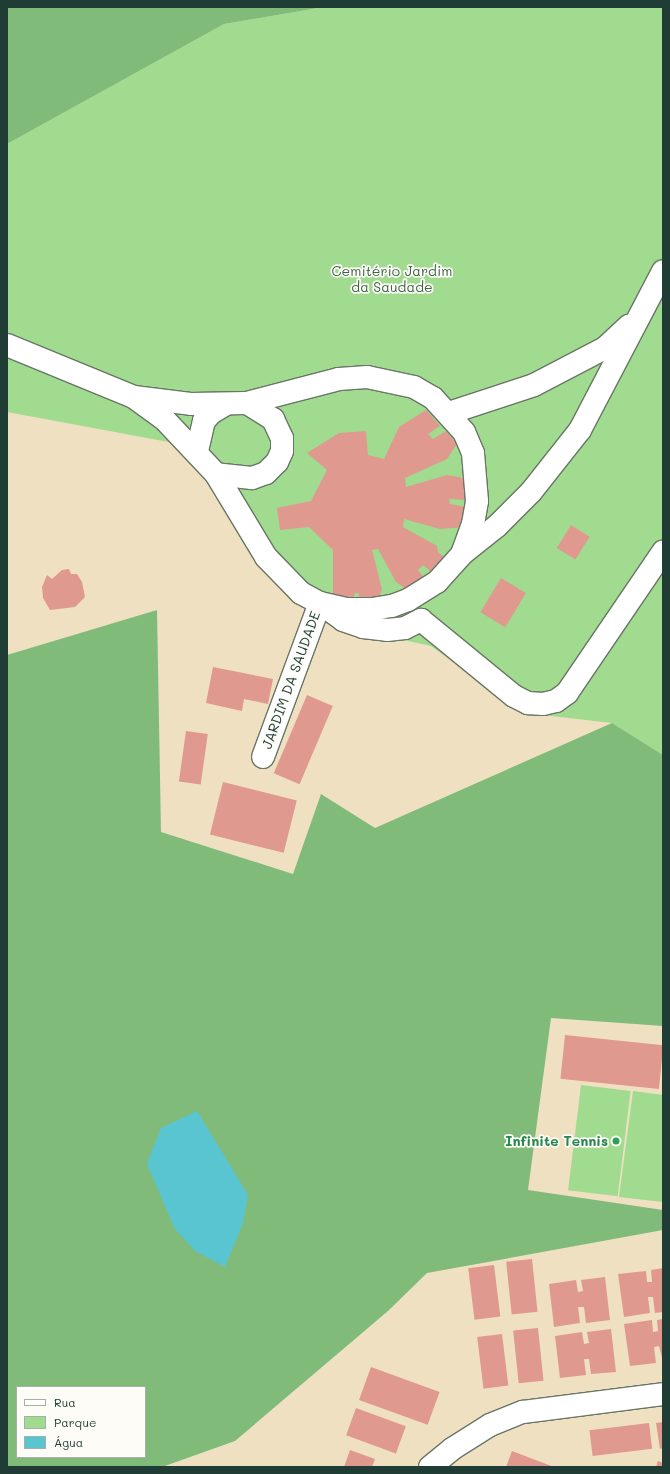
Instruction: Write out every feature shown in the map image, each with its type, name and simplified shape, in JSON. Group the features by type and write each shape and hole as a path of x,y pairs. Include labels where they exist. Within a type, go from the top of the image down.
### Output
{"main road":[{"name":"JARDIM DA SAUDADE","path":"320,604 346,609 372,609 392,606 424,591 437,582 462,554 497,526 531,492 580,430 663,271"},
{"name":"JARDIM DA SAUDADE","path":"450,413 534,385 575,365 605,348 638,318"},
{"name":"JARDIM DA SAUDADE","path":"7,345 134,397 168,403 236,403 262,410 279,427 282,451 277,462 266,473 252,478 216,474"},
{"name":"JARDIM DA SAUDADE","path":"198,451 204,421 211,413 236,403 339,379 367,377 414,387 433,398 450,413 464,432 473,453 477,479 473,524 462,554"},
{"name":"JARDIM DA SAUDADE","path":"134,397 164,418 198,451 216,474 266,557 301,592 343,620 363,626 387,630 405,628 421,620"},
{"path":"424,591 421,620 514,696 528,703 543,704 556,701 567,693 663,552"},
{"name":"JARDIM DA SAUDADE","path":"263,757 320,604"},
{"path":"430,1467 452,1449 490,1425 523,1412 663,1394"}],"green space":[{"path":"7,7 324,7 224,24 7,144"},
{"name":"Cemitério Jardim da Saudade","path":"324,7 663,7 663,755 612,723 525,713 431,646 316,621 286,572 174,443 7,412 7,144 224,24"},
{"path":"157,610 161,832 293,874 321,794 375,828 612,723 663,755 663,1026 551,1018 528,1190 663,1210 663,1230 427,1273 388,1311 235,1441 162,1467 7,1467 7,655"},
{"path":"581,1085 631,1091 618,1196 568,1190"},
{"path":"633,1091 663,1095 663,1202 619,1197"}],"water":[{"path":"197,1111 248,1195 243,1223 225,1267 195,1251 175,1229 147,1164 161,1128"}],"building":[{"path":"426,410 440,426 428,434 433,439 446,431 457,444 447,459 405,478 406,487 447,475 469,479 466,500 449,499 450,504 466,507 466,527 440,529 404,519 403,527 437,546 438,552 449,561 436,576 423,565 418,570 427,581 409,591 396,582 378,549 372,550 382,589 377,603 358,602 359,593 355,593 352,603 333,601 333,550 309,527 280,530 277,508 311,501 327,470 307,453 339,433 366,431 368,455 384,459 399,427"},
{"path":"571,525 590,537 575,560 557,548"},
{"path":"69,569 71,574 77,574 82,582 85,597 75,607 50,610 43,598 42,587 47,575 52,579 62,570"},
{"path":"501,578 526,593 505,627 480,612"},
{"path":"213,667 273,679 268,704 244,699 242,711 206,703"},
{"path":"307,695 333,706 300,784 274,773"},
{"path":"186,731 208,734 201,785 179,782"},
{"path":"223,782 297,800 284,853 210,834"},
{"path":"565,1035 663,1045 659,1089 560,1079"},
{"path":"532,1259 538,1312 512,1314 506,1262"},
{"path":"494,1265 500,1317 475,1320 468,1268"},
{"path":"663,1268 663,1312 655,1313 653,1297 648,1297 650,1313 624,1317 618,1274 646,1271 647,1282 652,1282 651,1270"},
{"path":"605,1277 610,1320 586,1323 584,1307 578,1307 580,1323 554,1327 549,1284 576,1280 578,1292 583,1291 581,1280"},
{"path":"663,1319 663,1362 659,1346 654,1347 656,1363 630,1366 624,1324 652,1320 653,1332 658,1331 657,1320"},
{"path":"538,1328 544,1381 519,1383 513,1331"},
{"path":"611,1329 616,1372 591,1374 589,1359 584,1359 586,1375 560,1378 555,1336 582,1332 584,1344 589,1343 587,1332"},
{"path":"502,1334 508,1386 484,1389 477,1337"},
{"path":"371,1367 440,1392 428,1425 359,1400"},
{"path":"356,1408 406,1426 396,1453 346,1435"},
{"path":"663,1422 663,1448 660,1449 656,1423"},
{"path":"649,1423 652,1449 593,1456 589,1430"},
{"path":"350,1450 375,1459 372,1467 344,1467"},
{"path":"512,1451 554,1467 506,1467"},
{"path":"658,1461 663,1463 663,1467 656,1467"}],"place":[{"name":"Infinite Tennis","path":"616,1141"}]}
